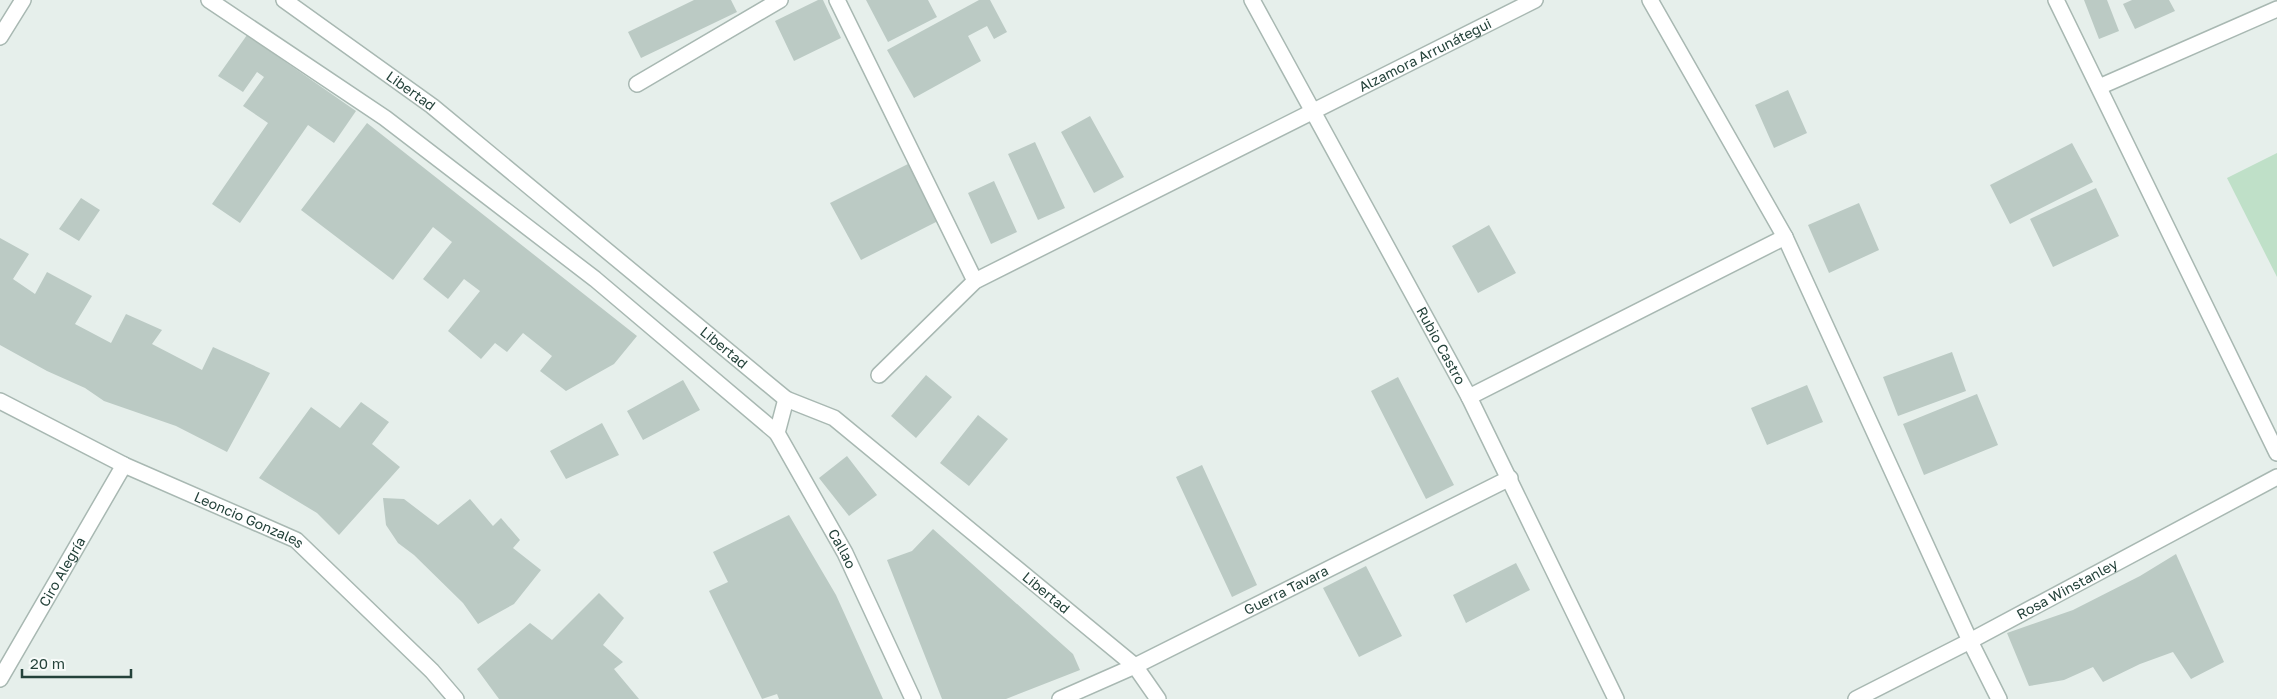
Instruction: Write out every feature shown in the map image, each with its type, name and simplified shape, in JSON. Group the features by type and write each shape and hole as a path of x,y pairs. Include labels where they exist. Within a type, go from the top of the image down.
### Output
{"street":[{"path":"0,37 23,0"},
{"path":"209,0 393,124 595,280 777,433 786,399"},
{"name":"Libertad","path":"284,0 432,106 786,399 834,418 1135,666 1158,699"},
{"path":"637,84 780,0"},
{"path":"837,0 975,280"},
{"name":"Rubio Castro","path":"1252,0 1469,397 1616,699"},
{"name":"Alzamora Arrunátegui","path":"879,375 975,280 1535,0"},
{"path":"1650,0 1785,237 1970,641 1999,699"},
{"path":"2056,0 2277,453"},
{"path":"2099,87 2277,9"},
{"path":"1469,397 1785,237"},
{"name":"Leoncio Gonzales","path":"0,401 124,465 296,540 432,671 456,699"},
{"name":"Callao","path":"777,433 845,553 913,699"},
{"name":"Ciro Alegría","path":"0,679 124,465"},
{"name":"Rosa Winstanley","path":"1856,699 1970,641 2277,477"},
{"name":"Guerra Tavara","path":"1060,699 1135,666 1510,478"}],"green space":[{"path":"2277,153 2277,277 2227,178"}],"building":[{"path":"694,0 731,0 737,12 641,58 628,32"},
{"path":"818,0 823,0 841,38 794,61 775,21"},
{"path":"866,0 928,0 937,17 888,42"},
{"path":"979,0 990,0 1007,32 994,39 987,26 968,36 981,61 914,98 887,50"},
{"path":"2084,0 2107,0 2119,31 2099,39"},
{"path":"2132,0 2169,0 2175,11 2135,29 2123,4"},
{"path":"247,35 356,111 334,143 308,125 240,223 212,204 268,123 243,106 264,77 257,72 243,92 218,76"},
{"path":"1788,90 1807,133 1774,148 1755,105"},
{"path":"1090,116 1124,177 1094,193 1061,132"},
{"path":"367,123 637,336 614,364 566,391 540,371 552,356 523,333 507,352 495,343 481,359 448,331 480,291 464,279 448,299 423,279 452,242 433,227 393,280 301,210"},
{"path":"1035,142 1065,208 1038,220 1008,154"},
{"path":"2072,143 2093,182 2010,224 1990,185"},
{"path":"910,163 940,220 861,260 830,203"},
{"path":"994,181 1017,232 991,244 968,193"},
{"path":"2096,188 2119,236 2053,267 2030,219"},
{"path":"81,198 100,210 79,241 59,229"},
{"path":"1859,203 1879,250 1829,273 1808,225"},
{"path":"1489,225 1516,273 1478,293 1452,246"},
{"path":"0,238 29,254 13,279 35,294 47,272 92,296 75,324 111,343 126,314 162,330 152,344 202,370 213,347 270,373 227,452 176,426 104,401 85,388 47,371 0,345"},
{"path":"1952,352 1966,391 1898,416 1883,377"},
{"path":"926,375 952,397 916,438 891,416"},
{"path":"1398,377 1454,485 1426,499 1371,391"},
{"path":"683,380 700,410 643,440 627,411"},
{"path":"1807,385 1823,422 1767,445 1751,408"},
{"path":"1977,394 1998,445 1924,475 1903,424"},
{"path":"361,402 389,422 372,444 400,467 339,535 317,513 259,478 311,407 340,428"},
{"path":"978,415 1008,439 969,486 940,463"},
{"path":"602,423 619,455 566,479 550,451"},
{"path":"847,456 877,495 849,516 819,478"},
{"path":"1202,465 1257,585 1232,597 1176,477"},
{"path":"383,498 404,499 438,525 470,499 493,526 501,518 520,540 513,548 541,570 514,604 478,624 463,603 414,555 398,543 386,525"},
{"path":"789,515 836,595 883,699 779,699 777,694 762,699 709,591 728,582 713,552"},
{"path":"933,529 1073,654 1080,670 1006,699 942,699 887,560 912,551"},
{"path":"2176,554 2224,662 2191,679 2173,652 2140,664 2103,682 2093,667 2064,680 2029,686 2007,633 2073,610 2140,576"},
{"path":"1516,563 1530,590 1466,623 1453,595"},
{"path":"1366,566 1402,636 1359,657 1323,588"},
{"path":"599,593 624,618 603,645 623,662 614,669 639,699 499,699 477,669 530,623 552,640"}]}
